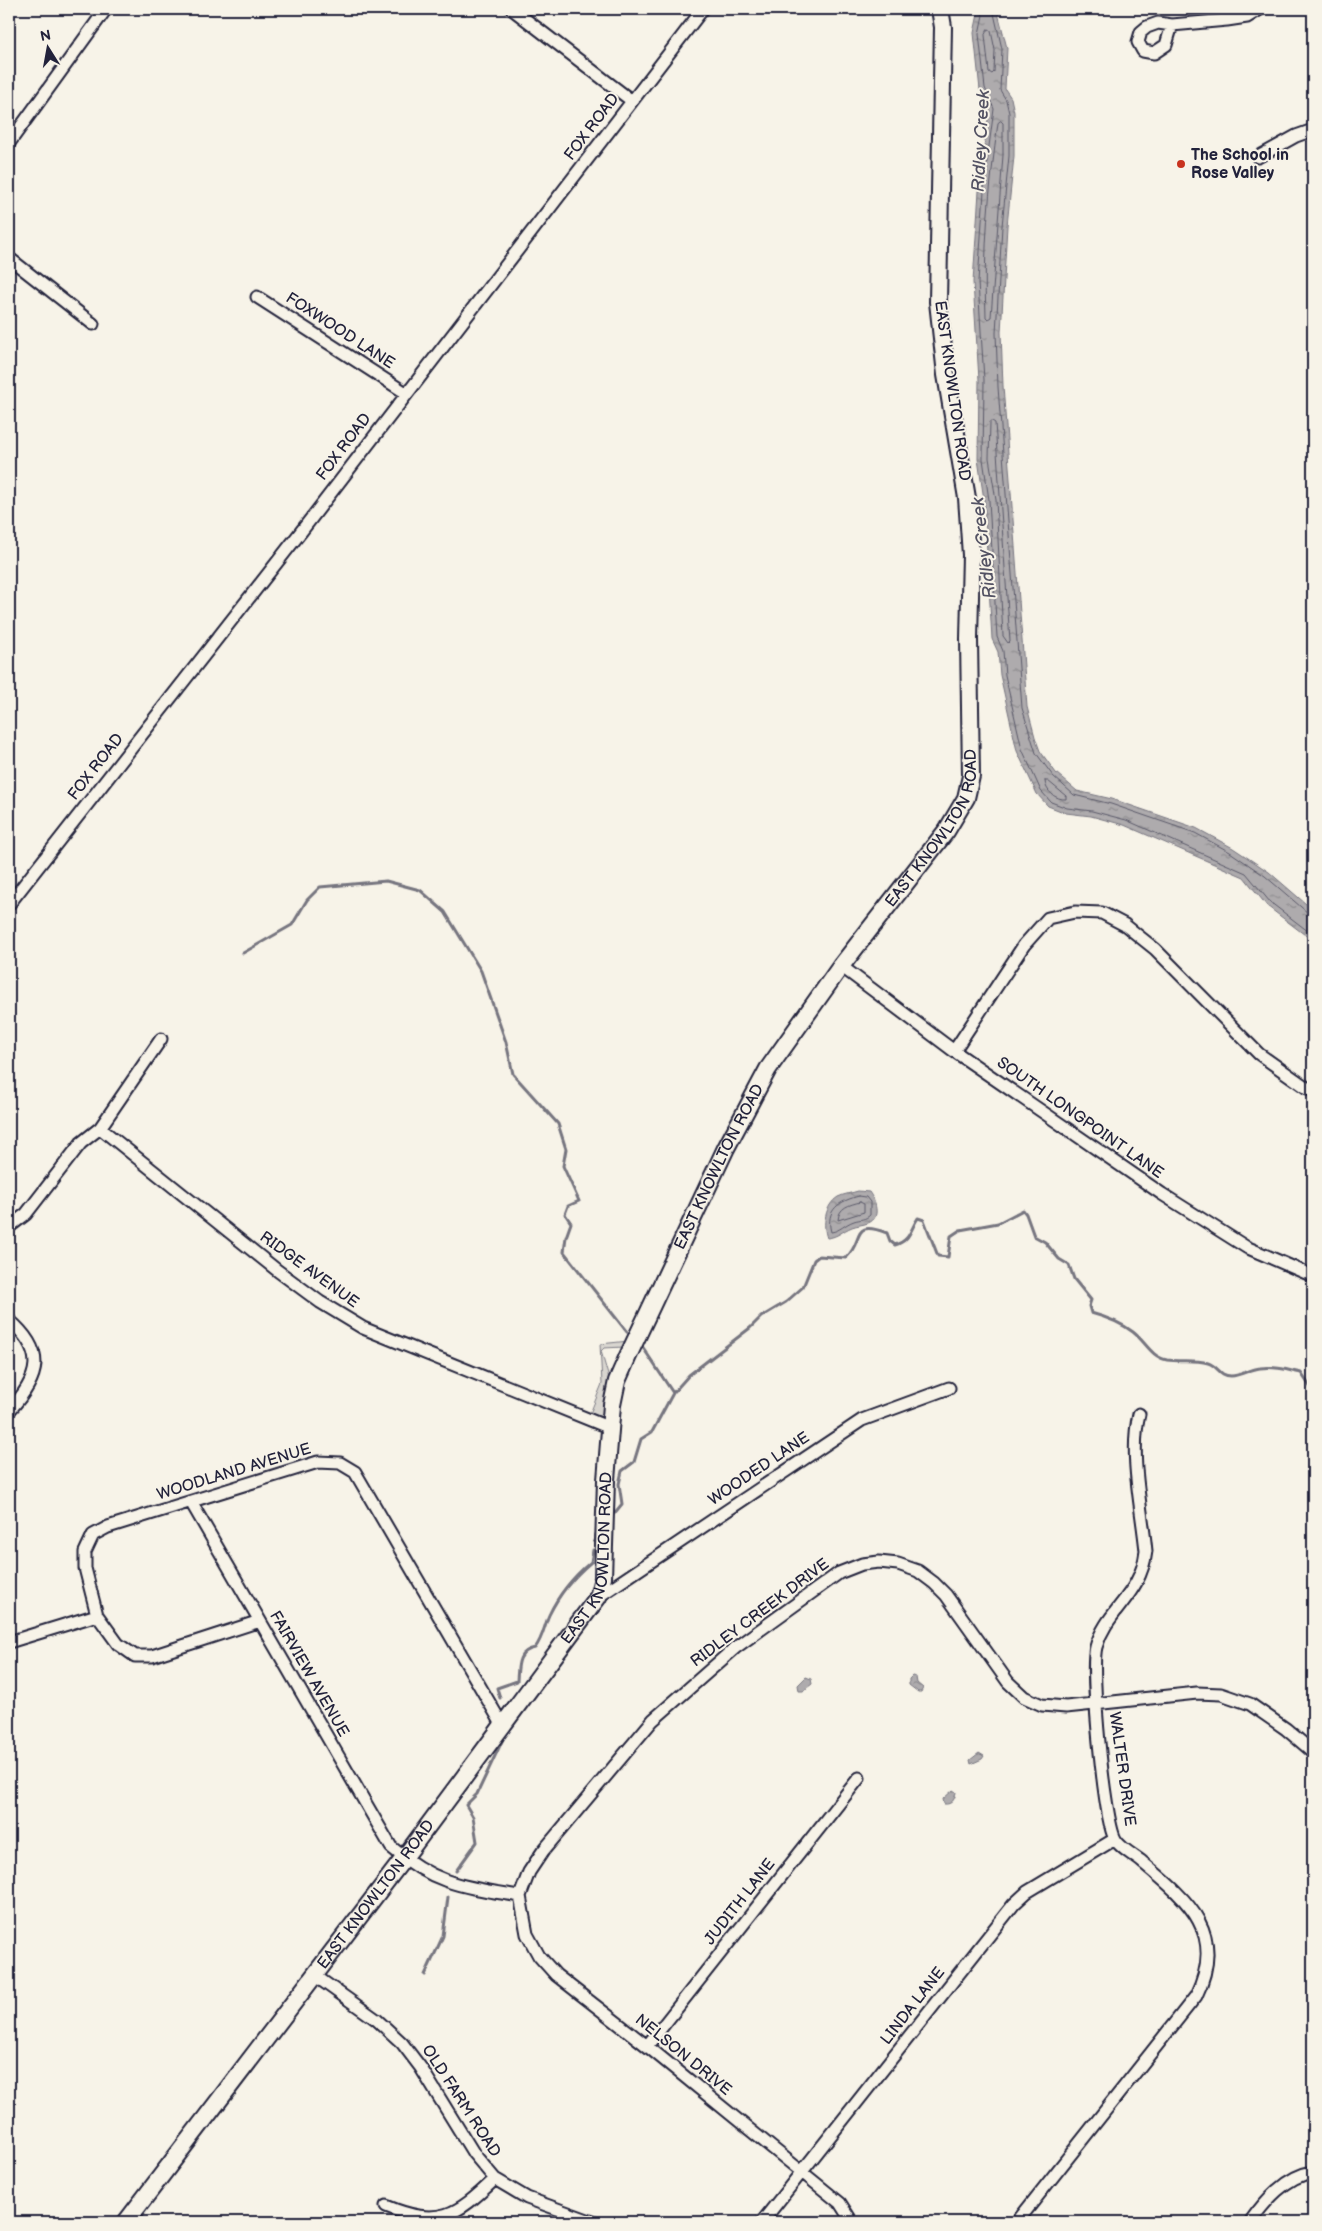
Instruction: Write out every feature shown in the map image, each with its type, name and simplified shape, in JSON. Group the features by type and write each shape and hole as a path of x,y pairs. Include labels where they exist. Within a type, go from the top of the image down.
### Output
{"main road":[{"name":"EAST KNOWLTON ROAD","path":"126,2222 404,1858 598,1597 603,1578 610,1428 614,1393 620,1375 733,1134 768,1069 841,966 947,830 966,798 971,776 969,639 971,554 967,498 946,375 938,302 943,27 940,9"}],"street":[{"path":"9,143 106,9"},
{"path":"512,9 632,101"},
{"name":"FOX ROAD","path":"9,904 300,533 703,9"},
{"path":"1172,25 1247,16 1260,9"},
{"path":"1258,157 1296,136 1313,130"},
{"path":"9,258 93,324"},
{"name":"FOXWOOD LANE","path":"257,297 406,393"},
{"path":"954,1051 1024,945 1048,918 1075,912 1102,913 1125,925 1155,949 1259,1054 1307,1088 1313,1090"},
{"name":"SOUTH LONGPOINT LANE","path":"841,966 954,1051 1162,1194 1246,1247 1313,1276"},
{"path":"9,1227 26,1214 81,1143 100,1128 162,1039"},
{"name":"RIDGE AVENUE","path":"100,1128 278,1271 320,1302 363,1328 610,1428"},
{"path":"9,1320 21,1330 32,1348 37,1365 28,1385 9,1411"},
{"name":"WOODED LANE","path":"598,1597 862,1420 949,1388"},
{"name":"WALTER DRIVE","path":"1017,2222 1196,1996 1205,1974 1208,1952 1204,1929 1190,1906 1115,1839 1107,1803 1096,1705 1094,1674 1096,1647 1109,1621 1139,1579 1144,1566 1146,1551 1135,1448 1135,1430 1139,1414"},
{"name":"WOODLAND AVENUE","path":"97,1614 85,1568 85,1552 94,1535 108,1527 318,1462 340,1463 354,1472 503,1726"},
{"name":"FAIRVIEW AVENUE","path":"191,1502 391,1847 404,1858"},
{"name":"RIDLEY CREEK DRIVE","path":"520,1896 529,1872 543,1851 653,1720 735,1648 839,1573 862,1564 879,1562 898,1564 918,1571 934,1583 946,1595 1008,1682 1024,1697 1042,1705 1066,1707 1197,1693 1221,1694 1250,1704 1286,1729 1313,1752"},
{"path":"9,1642 97,1614 118,1644 135,1656 152,1656 260,1621"},
{"name":"JUDITH LANE","path":"647,2046 859,1778"},
{"name":"LINDA LANE","path":"762,2222 1014,1904 1027,1892 1115,1839"},
{"path":"404,1858 435,1877 456,1885 520,1896"},
{"name":"NELSON DRIVE","path":"520,1896 527,1934 539,1956 556,1974 840,2203 852,2222"},
{"name":"OLD FARM ROAD","path":"314,1975 377,2020 402,2043 421,2068 474,2154 495,2179 527,2198 594,2222"},
{"path":"1250,2222 1286,2183 1313,2172"},
{"path":"386,2206 416,2216 434,2218 446,2216 470,2202 495,2179"}],"shaded area":[{"path":"629,1341 624,1347 604,1348 601,1351 610,1382 604,1412 599,1418 589,1416 602,1384 600,1344"}],"water":[{"path":"974,9 997,9 1007,48 1005,89 1011,98 1014,112 1014,156 1007,226 1001,332 1003,386 1027,707 1040,751 1056,773 1077,791 1112,799 1196,828 1233,848 1269,872 1313,910 1313,941 1267,906 1244,877 1124,825 1091,816 1066,813 1048,806 1037,794 1017,751 1000,675 998,652 992,639 984,500 978,459 979,380 973,282 980,176 989,109 980,90 974,33 978,14"},
{"path":"858,1191 869,1192 871,1195 876,1209 875,1217 868,1223 852,1227 827,1238 825,1221 830,1205 838,1197"},
{"path":"912,1676 916,1677 917,1683 923,1688 921,1692 918,1692 909,1685 909,1679"},
{"path":"806,1677 811,1679 812,1684 803,1691 799,1691 798,1685"},
{"path":"979,1753 984,1756 982,1759 971,1764 970,1760"},
{"path":"953,1790 956,1792 954,1799 949,1804 944,1804 943,1799"}],"waterway":[{"path":"243,953 292,925 307,900 320,887 386,881 420,890 445,912 481,971 506,1042 513,1074 558,1124 566,1149 563,1166 579,1201 568,1206 565,1214 571,1223 566,1237 564,1252 627,1332"},
{"path":"613,1515 622,1504 619,1484 622,1471 634,1462 641,1439 652,1432 673,1393 689,1375 750,1328 761,1317 786,1302 803,1287 814,1260 819,1256 846,1258 852,1251 860,1234 868,1228 887,1233 890,1241 895,1245 907,1238 918,1218 924,1220 938,1256 948,1257 951,1236 960,1230 998,1223 1023,1210 1034,1236 1045,1242 1059,1259 1069,1265 1074,1279 1091,1300 1089,1306 1091,1313 1113,1320 1128,1328 1157,1356 1167,1360 1208,1363 1227,1376 1235,1376 1265,1368 1276,1368 1301,1373 1313,1391"},
{"path":"642,1346 673,1393"},
{"path":"594,1541 597,1531"},
{"path":"500,1698 497,1688 517,1681 518,1665 522,1656 538,1644 557,1600 567,1586 591,1562 593,1550"},
{"path":"456,1871 477,1842 473,1817 466,1805 477,1794 503,1739"},
{"path":"425,1975 443,1936 448,1897"}],"place":[{"name":"The School in Rose Valley","path":"1181,164"}],"water label":[{"name":"Ridley Creek","path":"981,141"},
{"name":"Ridley Creek","path":"984,548"}]}
